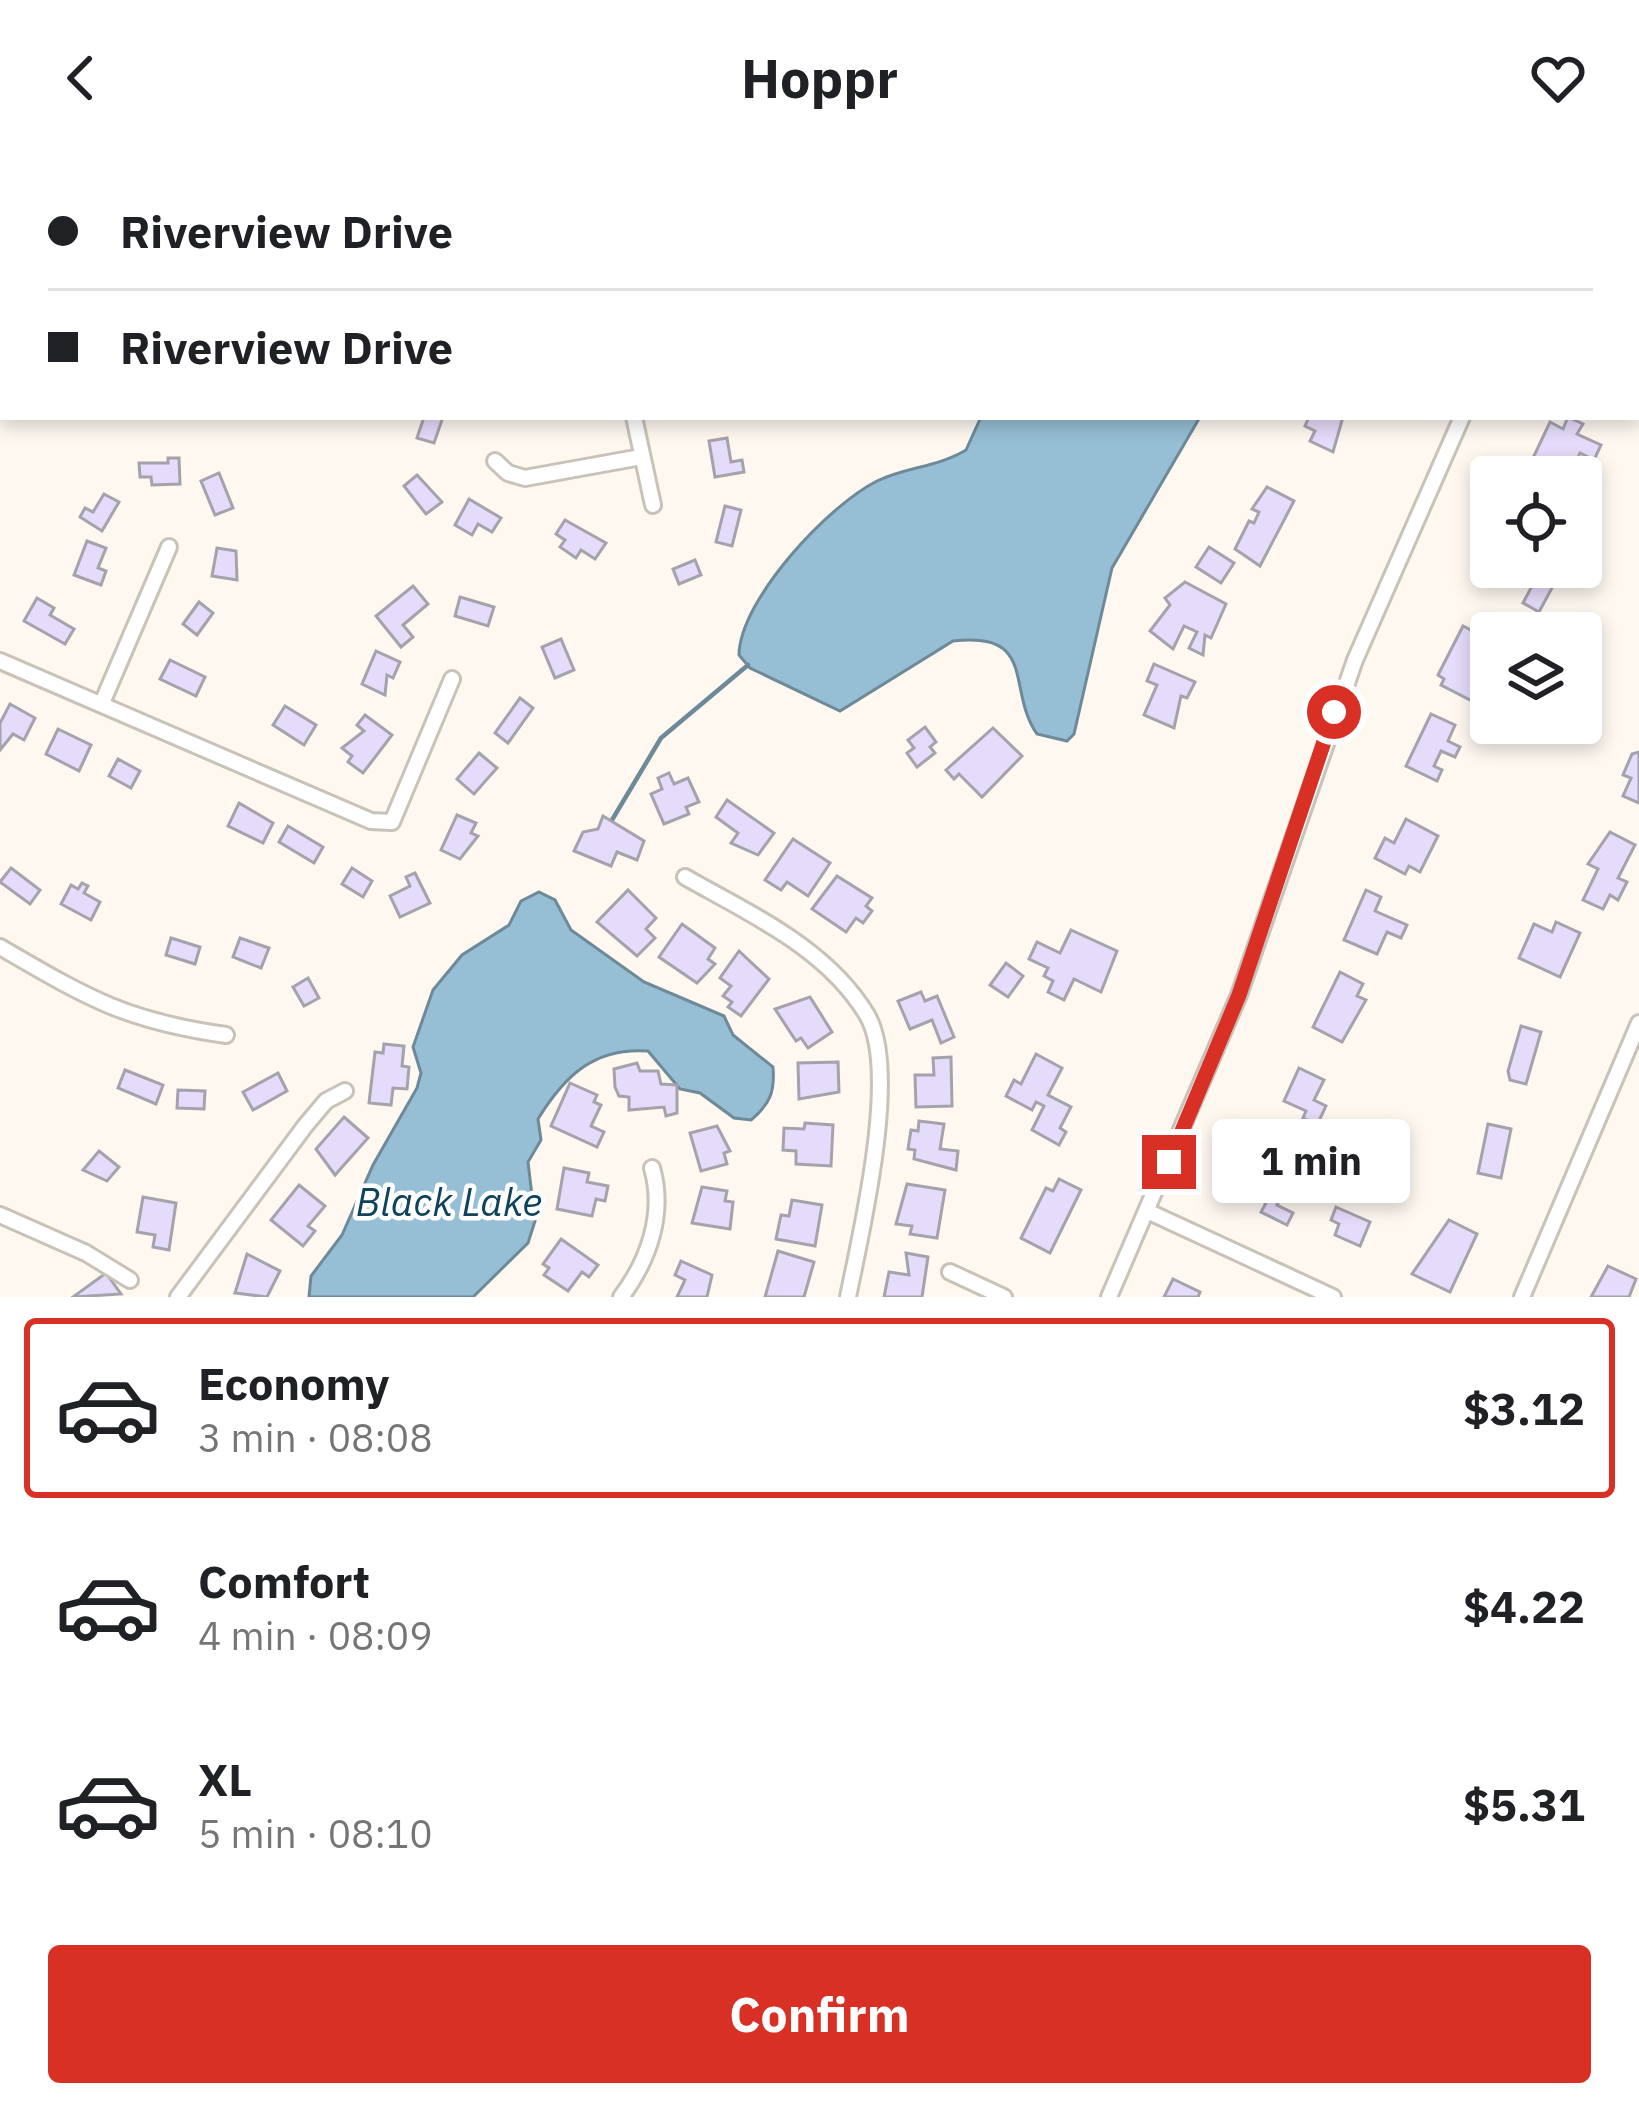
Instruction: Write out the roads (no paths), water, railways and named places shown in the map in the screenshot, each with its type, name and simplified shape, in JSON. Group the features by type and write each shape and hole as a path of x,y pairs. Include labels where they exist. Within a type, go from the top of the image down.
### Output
{"street":[{"path":"635,420 653,505"},
{"path":"1109,1297 1239,995 1334,712 1461,420"},
{"path":"495,460 508,473 526,478 641,457"},
{"path":"102,703 169,548"},
{"path":"0,662 371,820 392,822 452,679"},
{"path":"686,877 772,925 832,972 868,1017 880,1056 872,1170 848,1297"},
{"path":"0,946 90,1000 132,1016 226,1035"},
{"path":"1522,1297 1639,1023"},
{"path":"178,1297 305,1126 326,1101 344,1090"},
{"path":"621,1297 652,1241 659,1191 652,1168"},
{"path":"1147,1211 1333,1297"},
{"path":"0,1215 86,1252 130,1280"},
{"path":"950,1272 1004,1297"}],"water":[{"path":"980,420 1198,420 1112,568 1074,734 1067,741 1037,734 1009,654 980,640 953,641 840,711 750,668 739,655 743,632 770,582 835,510 877,481 966,450"},
{"name":"Black Lake","path":"539,892 555,900 571,930 644,982 724,1016 733,1035 773,1067 767,1103 751,1120 734,1118 700,1093 680,1089 648,1051 597,1059 559,1089 538,1119 541,1140 528,1162 535,1221 528,1243 473,1297 309,1297 311,1276 342,1235 373,1165 417,1088 421,1073 413,1047 433,990 462,955 509,925 521,901"}],"waterway":[{"path":"609,825 661,738 748,665"}]}
